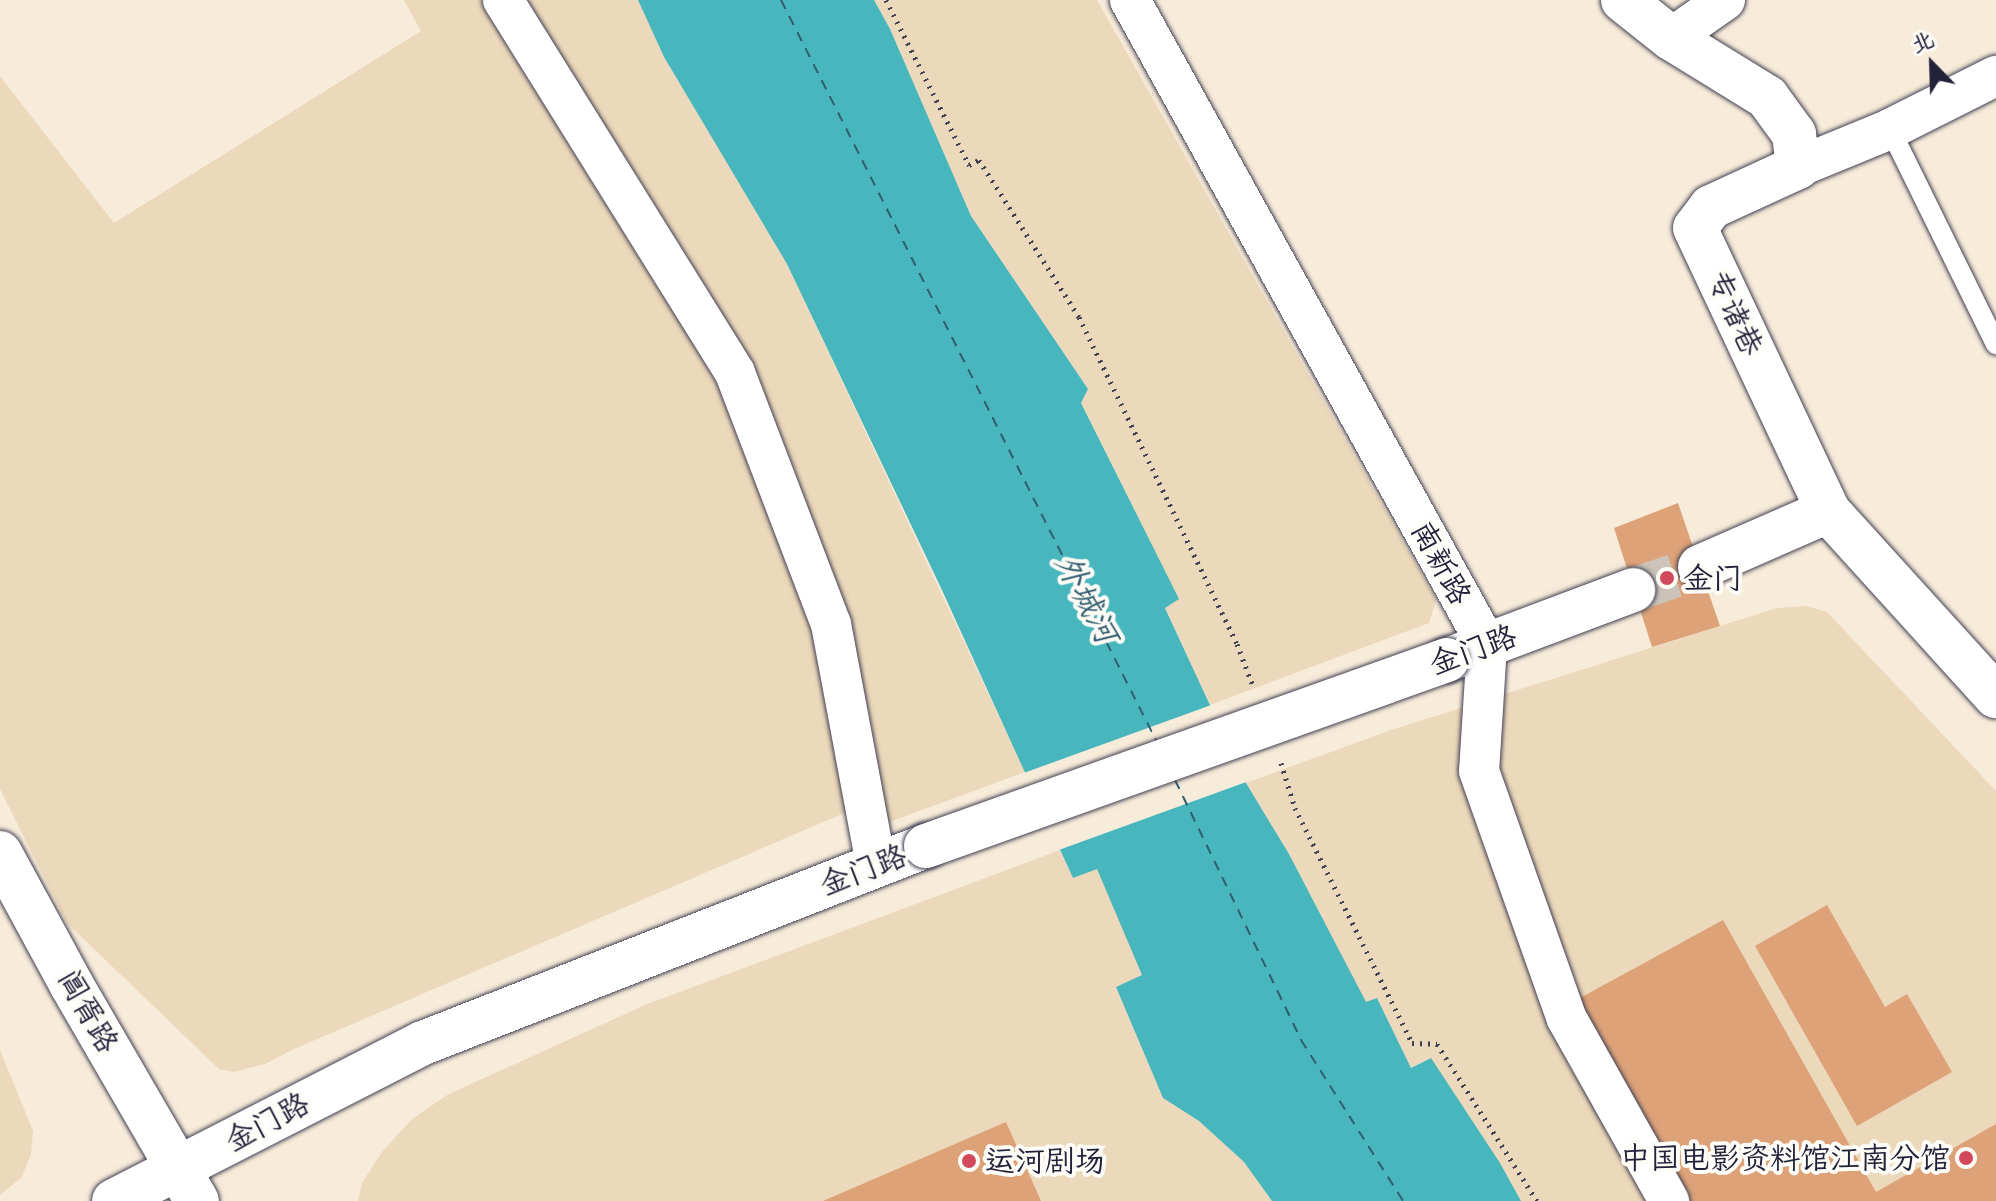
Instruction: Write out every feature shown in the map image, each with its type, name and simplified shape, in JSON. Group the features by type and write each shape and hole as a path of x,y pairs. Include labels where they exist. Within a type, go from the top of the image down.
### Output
{"street":[{"path":"503,0 735,373 831,624 876,865"},
{"name":"南新路","path":"1130,0 1467,652"},
{"path":"1623,0 1671,38 1767,97 1794,134 1798,167 1890,129 1996,76"},
{"path":"1671,38 1725,0"},
{"name":"专诸巷","path":"1798,167 1711,207 1695,228 1828,511 1996,696"},
{"path":"1700,567 1828,511"},
{"name":"金门路","path":"114,1201 189,1184 423,1043 926,846 1633,590"},
{"path":"1467,652 1479,771 1567,1019 1669,1201"},
{"name":"阊胥路","path":"0,853 71,984 189,1184 219,1201"}],"lane":[{"path":"1890,129 1996,344"}],"path":[{"path":"886,0 969,165 979,160 1079,317 1237,644 1257,698"},
{"path":"1278,752 1295,808 1412,1043 1437,1044 1537,1201"}],"shaded area":[{"path":"404,0 493,0 739,421 823,637 849,811 265,1064 234,1072 219,1069 67,923 0,789 0,76 114,223 421,31"},
{"path":"527,0 638,0 664,57 787,264 1025,772 887,823 851,637 647,211"},
{"path":"874,0 1097,0 1436,600 1429,623 1210,705 1165,607 1178,599 1081,402 1088,389 971,216 890,29"},
{"path":"1806,606 1827,612 1996,791 1996,1201 1521,1201 1500,1163 1430,1058 1411,1068 1377,998 1366,1003 1289,854 1246,783 1391,730 1777,608"},
{"path":"1060,850 1073,878 1097,868 1143,975 1116,987 1163,1098 1199,1121 1244,1162 1272,1201 358,1201 362,1183 382,1152 411,1120 447,1095 645,1005"},
{"path":"0,1050 33,1131 31,1154 22,1177 0,1195"}],"water":[{"name":"外城河","path":"638,0 874,0 890,29 971,216 1088,389 1081,403 1179,599 1165,608 1246,783 1289,854 1366,1002 1377,998 1411,1068 1431,1058 1500,1163 1521,1201 1272,1201 1244,1162 1199,1121 1163,1098 1116,987 1142,975 1097,869 1073,878 941,588 787,264 664,57"}],"pier":[{"path":"1214,704 1249,781 1056,851 1021,774"}],"building":[{"name":"金门","path":"1678,503 1720,626 1652,647 1614,528"},
{"path":"1827,905 1885,1007 1907,994 1952,1072 1857,1126 1755,946"},
{"path":"1723,920 1876,1192 1996,1124 1996,1201 1681,1201 1569,1004"},
{"name":"运河剧场","path":"1006,1122 1041,1201 823,1201"}],"ferry route":[{"path":"781,0 1157,742"},
{"path":"1175,780 1301,1040 1403,1201"}],"tunnel":[{"path":"1633,590 1700,567"}],"place":[{"name":"金门","path":"1667,578"},
{"name":"中国电影资料馆江南分馆","path":"1966,1158"},
{"name":"运河剧场","path":"969,1161"}]}
